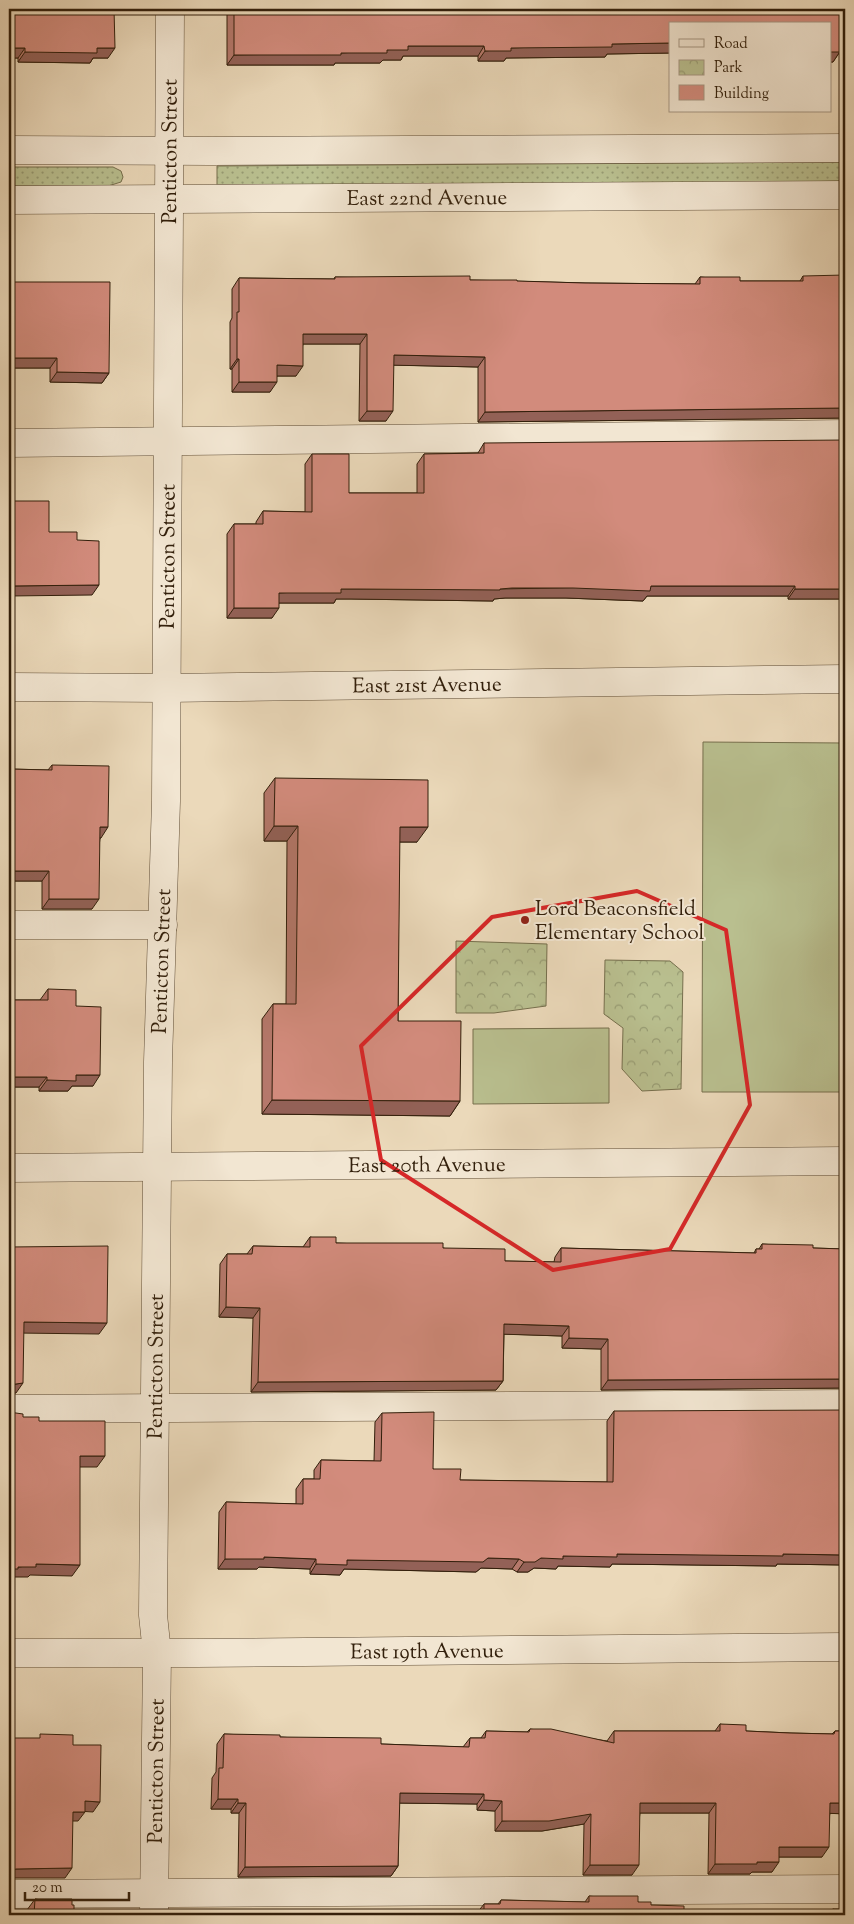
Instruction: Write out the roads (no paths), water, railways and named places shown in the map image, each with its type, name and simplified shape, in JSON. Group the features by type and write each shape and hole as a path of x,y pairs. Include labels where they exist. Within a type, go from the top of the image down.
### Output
{"street":[{"name":"Penticton Street","path":"154,1905 157,1653 152,1616 158,1062 166,801 170,9"},
{"path":"9,150 845,148"},
{"name":"East 22nd Avenue","path":"9,200 845,195"},
{"path":"9,443 845,434"},
{"name":"East 21st Avenue","path":"9,687 166,688 845,679"},
{"path":"9,926 163,925"},
{"name":"East 20th Avenue","path":"9,1168 845,1161"},
{"path":"9,1409 845,1404"},
{"name":"East 19th Avenue","path":"9,1653 845,1647"},
{"path":"9,1894 154,1905 845,1889"}],"place":[{"name":"Lord Beaconsfield Elementary School","path":"525,920"}]}
